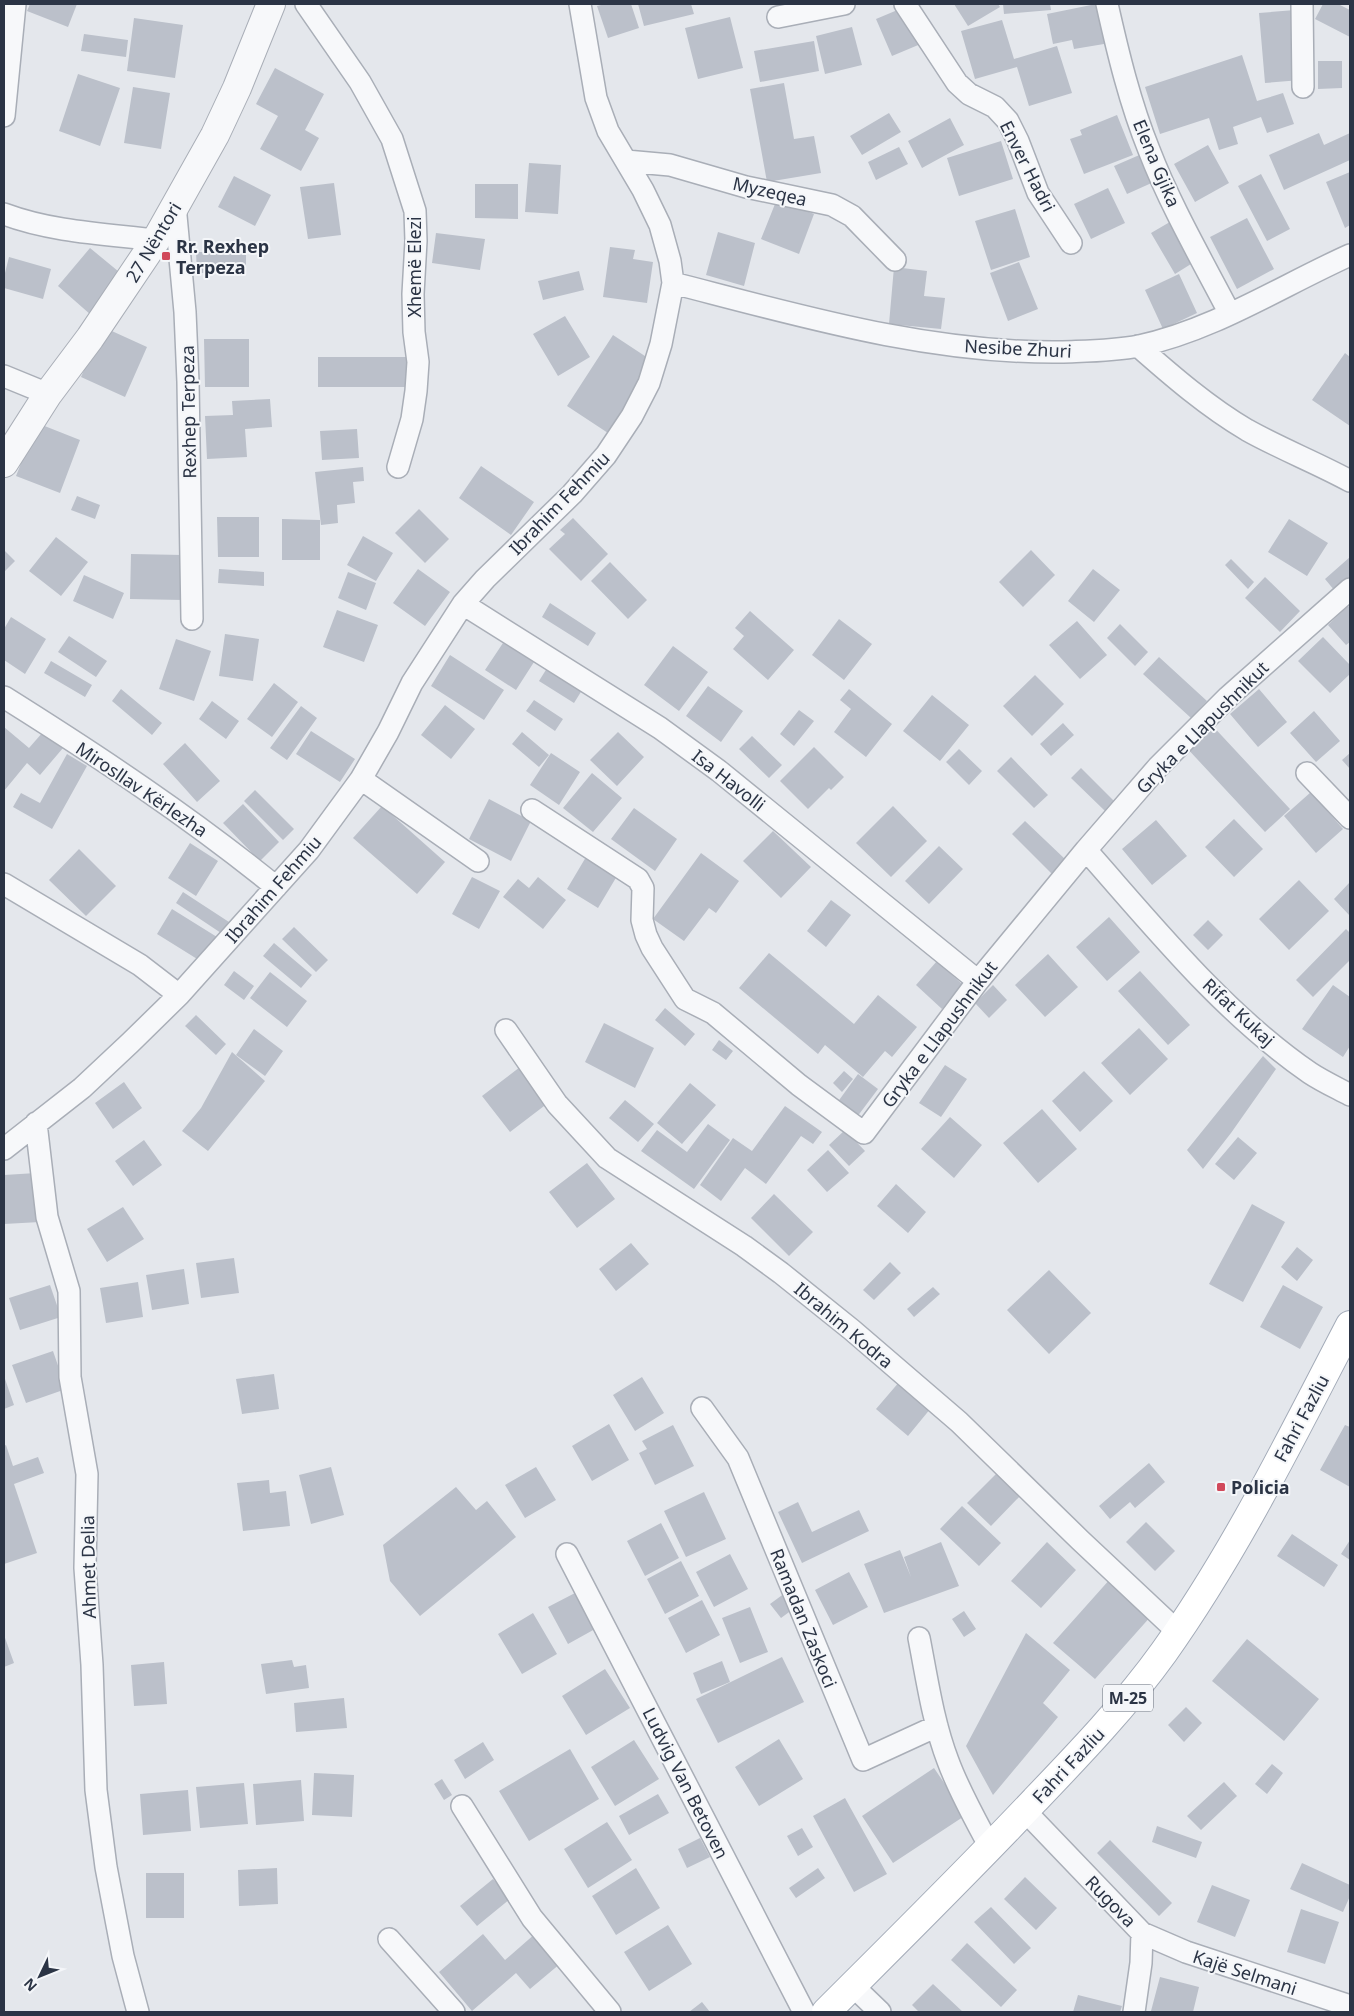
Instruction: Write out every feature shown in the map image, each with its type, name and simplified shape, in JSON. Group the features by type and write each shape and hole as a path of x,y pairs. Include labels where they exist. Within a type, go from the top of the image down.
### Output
{"main road":[{"name":"Fahri Fazliu","path":"826,2012 990,1847 1093,1739 1126,1700 1178,1632 1253,1511 1350,1325"}],"street":[{"path":"4,116 15,4"},
{"name":"Xhemë Elezi","path":"306,4 360,82 392,139 415,211 416,241 413,294 414,332 418,362 412,419 398,467"},
{"name":"Ibrahim Fehmiu","path":"4,1149 36,1122 82,1088 179,995 309,850 361,779 388,732 412,683 463,604 509,555 572,494 606,455 632,416 649,383 661,344 673,283 670,261 660,225 643,190 608,131 596,98 580,4"},
{"path":"778,17 844,4"},
{"name":"Enver Hadri","path":"905,4 957,83 969,94 995,107 1008,121 1018,141 1038,193 1071,243"},
{"name":"Elena Gjika","path":"1107,4 1130,96 1148,150 1171,200 1230,314"},
{"path":"1302,4 1303,88"},
{"name":"27 Nëntori","path":"4,463 48,394 90,338 156,240 219,127 237,88 270,5"},
{"name":"Myzeqea","path":"626,161 670,165 746,187 832,205 852,216 895,260"},
{"name":"Rexhep Terpeza","path":"175,206 186,312 192,619"},
{"path":"4,214 55,227 156,240"},
{"name":"Nesibe Zhuri","path":"673,283 868,332 934,343 989,350 1095,351 1138,346 1171,337 1230,314 1350,255"},
{"path":"1138,346 1196,394 1247,430 1350,481"},
{"path":"4,376 48,394"},
{"name":"Gryka e Llapushnikut","path":"532,810 638,879 643,888 642,920 646,935 652,948 685,999 713,1013 798,1085 864,1133 978,981 1086,850 1158,767 1221,704 1350,590"},
{"name":"Isa Havolli","path":"463,604 644,718 719,770 978,981"},
{"name":"Mirosllav Kërlezha","path":"4,697 223,844 276,888"},
{"path":"1307,773 1350,818"},
{"path":"361,779 478,861"},
{"name":"Rifat Kukaj","path":"1086,850 1196,972 1271,1044 1312,1074 1350,1095"},
{"path":"4,884 140,964 179,995"},
{"name":"Ibrahim Kodra","path":"506,1030 558,1104 607,1158 744,1246 781,1272 852,1330 959,1422 1178,1632"},
{"name":"Ahmet Delia","path":"36,1122 47,1217 69,1291 70,1378 87,1474 85,1568 92,1665 96,1790 106,1867 116,1920 123,1956 138,2012"},
{"name":"Ramadan Zaskoci","path":"702,1408 738,1458 863,1760 937,1726"},
{"name":"Ludvig Van Betoven","path":"567,1554 804,2012"},
{"path":"919,1638 937,1726 947,1760 962,1794 990,1847"},
{"path":"462,1806 532,1918 610,2012"},
{"name":"Rugova","path":"1025,1811 1142,1933 1141,1963 1134,2012"},
{"name":"Kajë Selmani","path":"1142,1933 1186,1952 1350,2006"},
{"path":"389,1939 454,2012"},
{"path":"852,1986 880,2012"}],"building":[{"path":"30,4 77,4 68,27 27,11"},
{"path":"605,4 631,4 639,28 608,38 597,6"},
{"path":"638,4 691,4 694,14 644,26"},
{"path":"954,4 998,4 1000,7 968,26"},
{"path":"1003,4 1050,4 1051,10 1004,14"},
{"path":"1101,4 1110,43 1074,49 1072,40 1053,44 1047,14"},
{"path":"1323,4 1338,4 1350,10 1350,37 1315,19"},
{"path":"907,6 923,43 892,56 876,19"},
{"path":"1295,10 1301,80 1265,83 1259,13"},
{"path":"730,17 743,68 698,79 685,28"},
{"path":"134,18 183,25 175,78 127,71"},
{"path":"1002,20 1014,59 1057,46 1072,93 1029,106 1017,67 975,79 961,31"},
{"path":"852,27 862,65 825,74 816,36"},
{"path":"84,34 128,40 126,57 81,51"},
{"path":"814,41 819,71 760,82 754,51"},
{"path":"1242,55 1257,101 1283,93 1294,124 1267,133 1261,117 1233,127 1238,144 1219,150 1209,118 1160,134 1145,87"},
{"path":"1318,61 1342,61 1342,88 1318,89"},
{"path":"275,68 324,94 305,130 319,138 301,171 260,149 278,116 256,104"},
{"path":"78,74 120,88 100,146 59,131"},
{"path":"784,83 794,139 814,136 821,173 767,182 750,89"},
{"path":"133,87 170,93 161,149 124,143"},
{"path":"889,113 901,132 862,155 850,136"},
{"path":"1117,115 1133,155 1084,174 1070,139 1082,135 1080,130"},
{"path":"950,118 964,145 922,168 908,141"},
{"path":"1319,133 1324,145 1350,133 1350,160 1284,190 1269,155"},
{"path":"1001,141 1013,179 959,196 947,158"},
{"path":"1208,145 1229,183 1195,202 1174,164"},
{"path":"899,147 908,164 876,180 868,162"},
{"path":"1144,153 1156,181 1127,194 1114,166"},
{"path":"529,163 561,165 558,214 525,212"},
{"path":"1350,172 1350,225 1345,228 1326,182"},
{"path":"1261,174 1290,229 1267,241 1238,186"},
{"path":"234,176 271,195 255,226 218,207"},
{"path":"334,183 341,235 308,239 300,187"},
{"path":"475,184 518,184 518,219 475,218"},
{"path":"1108,188 1125,223 1091,239 1074,204"},
{"path":"777,199 814,214 799,254 761,239"},
{"path":"1015,209 1030,257 991,270 975,221"},
{"path":"1247,218 1274,269 1237,289 1210,237"},
{"path":"1175,219 1199,259 1175,274 1151,233"},
{"path":"718,232 755,243 744,286 706,275"},
{"path":"436,233 485,239 480,270 432,263"},
{"path":"610,247 635,250 633,259 653,262 647,303 603,297"},
{"path":"90,248 124,276 91,315 58,286"},
{"path":"196,252 246,252 246,273 197,273"},
{"path":"9,257 51,269 43,299 4,288 4,277"},
{"path":"1019,262 1038,309 1008,321 990,273"},
{"path":"894,267 927,271 924,296 945,298 941,329 889,324"},
{"path":"579,271 584,290 543,300 538,281"},
{"path":"1179,274 1197,313 1163,329 1145,290"},
{"path":"565,316 590,357 558,376 533,334"},
{"path":"103,327 147,347 125,397 81,377"},
{"path":"613,335 654,362 608,433 567,406"},
{"path":"204,339 249,339 249,387 205,387"},
{"path":"1345,353 1350,357 1350,426 1312,400"},
{"path":"318,357 407,357 407,387 318,387"},
{"path":"270,399 272,427 245,429 247,457 207,459 205,416 233,415 232,401"},
{"path":"37,423 80,440 60,493 16,476"},
{"path":"357,429 359,458 322,460 320,431"},
{"path":"481,466 534,502 511,535 459,498"},
{"path":"363,467 364,481 353,482 355,503 337,505 338,523 321,525 315,472"},
{"path":"77,496 100,505 95,519 71,510"},
{"path":"419,509 449,539 425,563 395,533"},
{"path":"217,517 259,517 259,557 218,557"},
{"path":"573,518 608,554 581,581 549,549 565,534 560,530"},
{"path":"282,519 320,520 320,560 282,560"},
{"path":"1289,519 1328,543 1307,576 1268,552"},
{"path":"363,536 393,553 376,581 347,565"},
{"path":"56,537 88,562 61,596 29,571"},
{"path":"4,550 15,561 4,572"},
{"path":"1031,550 1055,575 1023,607 999,582"},
{"path":"131,554 183,555 183,600 130,599"},
{"path":"1350,557 1350,586 1339,596 1325,579"},
{"path":"1231,559 1254,582 1248,589 1225,565"},
{"path":"610,562 647,600 628,619 591,581"},
{"path":"219,569 264,572 264,586 218,583"},
{"path":"418,569 450,592 425,626 393,603"},
{"path":"1093,569 1120,590 1094,622 1068,601"},
{"path":"348,572 376,583 366,610 338,598"},
{"path":"84,575 124,593 113,619 73,601"},
{"path":"1265,577 1300,611 1280,632 1245,598"},
{"path":"550,603 596,633 588,646 542,617"},
{"path":"1348,606 1350,608 1350,642 1346,645 1328,625"},
{"path":"337,610 378,625 364,662 323,647"},
{"path":"750,611 794,650 768,680 733,649 744,636 735,628"},
{"path":"11,617 46,639 25,674 4,660 4,629"},
{"path":"839,619 872,644 844,680 812,655"},
{"path":"1077,621 1107,655 1080,679 1049,645"},
{"path":"1120,624 1148,652 1135,666 1107,638"},
{"path":"225,634 259,639 253,681 219,676"},
{"path":"69,636 107,661 96,677 58,652"},
{"path":"1323,637 1350,665 1350,674 1330,693 1298,661"},
{"path":"176,639 211,651 194,701 159,689"},
{"path":"503,643 534,662 516,690 485,670"},
{"path":"673,646 708,672 679,711 644,685"},
{"path":"450,655 504,690 484,720 431,686"},
{"path":"1159,657 1207,701 1191,718 1143,674"},
{"path":"51,661 92,685 85,697 44,673"},
{"path":"549,665 584,687 574,703 539,681"},
{"path":"1035,675 1064,704 1032,736 1003,706"},
{"path":"274,683 298,702 272,737 247,719"},
{"path":"708,686 743,711 721,742 686,716"},
{"path":"121,689 162,723 152,735 112,701"},
{"path":"849,689 892,724 866,757 834,732 851,709 840,700"},
{"path":"1259,689 1287,722 1258,747 1230,714"},
{"path":"932,695 969,725 940,761 903,731"},
{"path":"534,700 563,719 555,731 526,711"},
{"path":"212,701 239,721 226,739 199,719"},
{"path":"445,705 475,729 451,759 421,735"},
{"path":"301,706 317,718 287,760 270,748"},
{"path":"799,710 814,721 794,746 780,734"},
{"path":"1314,711 1340,741 1316,762 1290,733"},
{"path":"1209,722 1290,809 1265,832 1184,745"},
{"path":"1063,723 1074,735 1051,756 1040,744"},
{"path":"4,727 29,748 43,732 63,748 40,775 27,763 4,791"},
{"path":"311,731 355,759 340,782 296,754"},
{"path":"522,732 549,755 539,767 512,744"},
{"path":"618,732 644,757 617,786 590,760"},
{"path":"752,736 782,765 769,778 739,749"},
{"path":"185,743 220,781 197,802 163,764"},
{"path":"814,747 844,777 831,790 829,788 808,809 780,781"},
{"path":"959,749 982,771 969,785 946,762"},
{"path":"551,753 580,772 559,805 530,785"},
{"path":"1350,753 1350,769 1342,760"},
{"path":"67,754 87,766 52,829 13,807 21,793 40,803"},
{"path":"1011,757 1048,795 1034,808 997,771"},
{"path":"1081,768 1114,801 1105,811 1071,778"},
{"path":"592,773 622,798 593,832 563,808"},
{"path":"255,790 294,829 283,840 244,801"},
{"path":"1311,792 1343,829 1316,853 1284,816"},
{"path":"489,799 531,821 511,861 469,839"},
{"path":"243,804 279,842 260,861 223,823"},
{"path":"382,806 445,862 417,894 353,838"},
{"path":"893,806 927,841 891,877 856,843"},
{"path":"634,808 677,839 655,871 611,839"},
{"path":"1234,819 1263,849 1234,877 1205,847"},
{"path":"1156,820 1187,856 1152,885 1122,849"},
{"path":"1025,821 1066,860 1052,874 1012,834"},
{"path":"773,831 811,867 781,898 743,861"},
{"path":"190,843 218,861 196,896 168,878"},
{"path":"939,846 963,869 929,904 905,881"},
{"path":"79,849 116,886 86,916 49,880"},
{"path":"701,853 739,881 716,913 709,908 684,941 653,919"},
{"path":"586,857 617,876 598,908 567,889"},
{"path":"472,877 500,891 479,929 452,914"},
{"path":"538,877 566,900 543,929 503,897 518,879 529,888"},
{"path":"1299,880 1329,911 1289,950 1259,919"},
{"path":"1350,882 1350,916 1334,899"},
{"path":"183,892 229,922 221,933 176,903"},
{"path":"831,900 851,915 826,947 807,931"},
{"path":"172,909 217,937 202,962 157,934"},
{"path":"1109,917 1140,952 1107,981 1076,947"},
{"path":"1208,920 1223,935 1208,950 1193,935"},
{"path":"294,927 328,960 316,972 282,939"},
{"path":"1346,929 1350,933 1350,960 1313,997 1296,980"},
{"path":"274,943 312,975 301,988 263,956"},
{"path":"769,953 854,1024 878,995 917,1027 892,1057 885,1051 863,1077 825,1045 818,1054 739,988"},
{"path":"1048,954 1078,987 1045,1017 1015,985"},
{"path":"937,961 963,985 942,1009 916,985"},
{"path":"234,971 254,986 244,1000 224,985"},
{"path":"1140,971 1190,1025 1168,1045 1118,991"},
{"path":"270,972 307,1001 287,1027 250,998"},
{"path":"993,985 1007,1000 989,1018 975,1003"},
{"path":"1333,985 1350,997 1350,1046 1343,1057 1302,1029"},
{"path":"665,1008 695,1034 685,1046 655,1020"},
{"path":"196,1015 226,1044 216,1055 185,1026"},
{"path":"604,1023 654,1048 635,1088 585,1062"},
{"path":"1139,1028 1168,1059 1130,1095 1101,1063"},
{"path":"254,1029 283,1051 265,1076 236,1055"},
{"path":"719,1040 733,1051 726,1060 712,1050"},
{"path":"232,1052 265,1081 208,1151 182,1131 201,1108"},
{"path":"1263,1056 1276,1069 1203,1169 1187,1150"},
{"path":"945,1065 967,1079 941,1117 919,1103"},
{"path":"520,1067 548,1103 510,1132 482,1096"},
{"path":"844,1071 853,1079 842,1092 833,1083"},
{"path":"1084,1071 1113,1101 1080,1132 1052,1101"},
{"path":"858,1074 878,1089 857,1117 837,1103"},
{"path":"124,1082 142,1108 113,1129 95,1103"},
{"path":"690,1083 716,1105 682,1144 657,1123"},
{"path":"625,1100 654,1124 638,1142 609,1118"},
{"path":"785,1106 822,1132 813,1144 801,1136 766,1184 745,1168 721,1201 700,1185 733,1138 752,1151"},
{"path":"1042,1109 1077,1149 1038,1183 1003,1143"},
{"path":"950,1117 982,1145 954,1178 921,1149"},
{"path":"708,1124 730,1140 694,1189 641,1151 657,1130 687,1152"},
{"path":"845,1130 865,1151 849,1166 829,1145"},
{"path":"1238,1137 1257,1153 1234,1180 1215,1164"},
{"path":"144,1140 162,1165 133,1186 115,1161"},
{"path":"828,1150 849,1173 827,1192 807,1170"},
{"path":"587,1163 615,1199 577,1228 549,1192"},
{"path":"36,1173 40,1222 4,1224 4,1175"},
{"path":"896,1184 926,1212 908,1233 877,1206"},
{"path":"774,1194 813,1232 789,1256 751,1218"},
{"path":"1252,1204 1285,1222 1243,1302 1209,1284"},
{"path":"123,1207 144,1239 107,1262 87,1229"},
{"path":"631,1243 649,1264 616,1291 599,1269"},
{"path":"1297,1247 1313,1260 1297,1281 1281,1267"},
{"path":"234,1258 239,1293 201,1298 196,1263"},
{"path":"890,1262 901,1273 874,1300 863,1290"},
{"path":"184,1269 189,1304 152,1310 146,1275"},
{"path":"1049,1270 1091,1313 1049,1354 1007,1310"},
{"path":"138,1282 143,1317 106,1323 100,1288"},
{"path":"50,1285 61,1317 20,1330 9,1298"},
{"path":"1283,1285 1323,1307 1300,1349 1260,1327"},
{"path":"933,1287 940,1294 914,1317 907,1309"},
{"path":"53,1351 66,1389 26,1403 12,1365"},
{"path":"274,1374 279,1409 242,1414 236,1379"},
{"path":"4,1376 14,1405 4,1409"},
{"path":"642,1377 664,1413 635,1431 613,1395"},
{"path":"900,1381 931,1408 908,1436 876,1409"},
{"path":"609,1424 629,1460 592,1481 572,1446"},
{"path":"673,1425 694,1466 655,1485 639,1453 647,1449 642,1441"},
{"path":"1345,1425 1350,1427 1350,1487 1320,1470"},
{"path":"6,1445 13,1466 38,1457 44,1473 14,1484 37,1553 4,1564 4,1446"},
{"path":"1149,1463 1165,1482 1135,1508 1130,1502 1110,1519 1099,1506"},
{"path":"331,1467 344,1515 311,1524 299,1475"},
{"path":"536,1467 556,1500 525,1518 505,1485"},
{"path":"998,1472 1021,1495 991,1526 967,1503"},
{"path":"269,1480 270,1493 286,1491 290,1526 243,1531 237,1483"},
{"path":"456,1487 476,1510 487,1501 516,1537 420,1616 390,1581 383,1545"},
{"path":"704,1492 726,1539 686,1557 664,1511"},
{"path":"798,1502 812,1532 859,1510 869,1531 802,1563 778,1512"},
{"path":"962,1506 1001,1543 979,1566 940,1529"},
{"path":"1146,1522 1175,1551 1155,1571 1126,1542"},
{"path":"661,1523 679,1558 645,1576 627,1541"},
{"path":"1292,1534 1338,1565 1324,1587 1277,1556"},
{"path":"1350,1540 1350,1560 1341,1554"},
{"path":"941,1542 959,1586 884,1613 864,1564 900,1550 911,1577 904,1557"},
{"path":"1047,1542 1076,1570 1041,1608 1011,1581"},
{"path":"730,1554 748,1589 714,1607 696,1572"},
{"path":"681,1561 699,1596 665,1614 647,1579"},
{"path":"849,1572 868,1607 833,1625 815,1590"},
{"path":"1111,1578 1152,1615 1095,1679 1053,1643"},
{"path":"575,1593 595,1629 568,1644 548,1607"},
{"path":"785,1593 796,1607 781,1618 770,1604"},
{"path":"702,1600 720,1635 686,1653 668,1618"},
{"path":"750,1607 768,1652 740,1663 722,1618"},
{"path":"964,1611 976,1629 964,1637 952,1619"},
{"path":"533,1613 557,1654 522,1674 498,1634"},
{"path":"1026,1633 1070,1670 1043,1703 1058,1717 993,1795 966,1746"},
{"path":"4,1635 14,1663 4,1667"},
{"path":"1247,1639 1319,1699 1284,1741 1212,1681"},
{"path":"782,1657 804,1702 718,1743 696,1699"},
{"path":"292,1660 294,1667 306,1665 309,1688 266,1694 261,1664"},
{"path":"722,1661 730,1682 701,1694 693,1673"},
{"path":"164,1662 167,1704 134,1706 131,1665"},
{"path":"605,1669 630,1708 586,1735 562,1696"},
{"path":"344,1698 347,1728 296,1732 294,1703"},
{"path":"1186,1707 1202,1723 1184,1742 1168,1725"},
{"path":"779,1739 803,1779 759,1806 735,1767"},
{"path":"634,1740 659,1779 615,1806 591,1767"},
{"path":"483,1742 494,1760 465,1779 454,1760"},
{"path":"570,1749 599,1799 529,1841 499,1791"},
{"path":"1272,1764 1283,1773 1267,1794 1255,1784"},
{"path":"934,1768 966,1815 893,1863 862,1816"},
{"path":"314,1773 354,1775 352,1817 312,1815"},
{"path":"442,1779 452,1795 444,1800 434,1784"},
{"path":"301,1780 304,1821 256,1825 253,1784"},
{"path":"1224,1782 1237,1796 1201,1830 1187,1816"},
{"path":"244,1783 248,1824 200,1828 196,1787"},
{"path":"188,1790 191,1831 143,1835 140,1794"},
{"path":"658,1794 669,1813 629,1835 619,1816"},
{"path":"845,1798 887,1874 854,1892 813,1816"},
{"path":"607,1822 632,1860 588,1888 564,1849"},
{"path":"1157,1826 1202,1842 1196,1858 1152,1842"},
{"path":"802,1828 813,1847 798,1856 787,1836"},
{"path":"700,1838 710,1857 687,1868 678,1849"},
{"path":"1110,1840 1172,1903 1159,1916 1097,1853"},
{"path":"1302,1863 1350,1885 1350,1896 1343,1912 1290,1889"},
{"path":"277,1868 278,1904 239,1906 238,1870"},
{"path":"636,1868 660,1908 616,1935 592,1896"},
{"path":"818,1868 825,1878 796,1898 789,1888"},
{"path":"146,1873 184,1873 184,1918 146,1918"},
{"path":"1025,1877 1057,1908 1036,1930 1004,1899"},
{"path":"493,1879 510,1899 477,1926 460,1906"},
{"path":"1212,1885 1250,1900 1235,1937 1197,1922"},
{"path":"991,1907 1031,1948 1014,1964 974,1922"},
{"path":"1301,1909 1339,1922 1325,1964 1287,1952"},
{"path":"668,1925 692,1964 649,1991 624,1952"},
{"path":"536,1933 561,1963 530,1989 516,1973 472,2011 439,1972 483,1934 505,1960"},
{"path":"967,1943 1017,1990 1001,2007 951,1960"},
{"path":"1160,1977 1199,1987 1193,2012 1151,2011"},
{"path":"933,1984 963,2012 919,2012 912,2005"},
{"path":"1078,1995 1122,2006 1120,2012 1073,2012"},
{"path":"702,2002 710,2012 689,2012"}],"place":[{"name":"Rr. Rexhep Terpeza","path":"166,256"},
{"name":"Policia","path":"1221,1487"}]}
